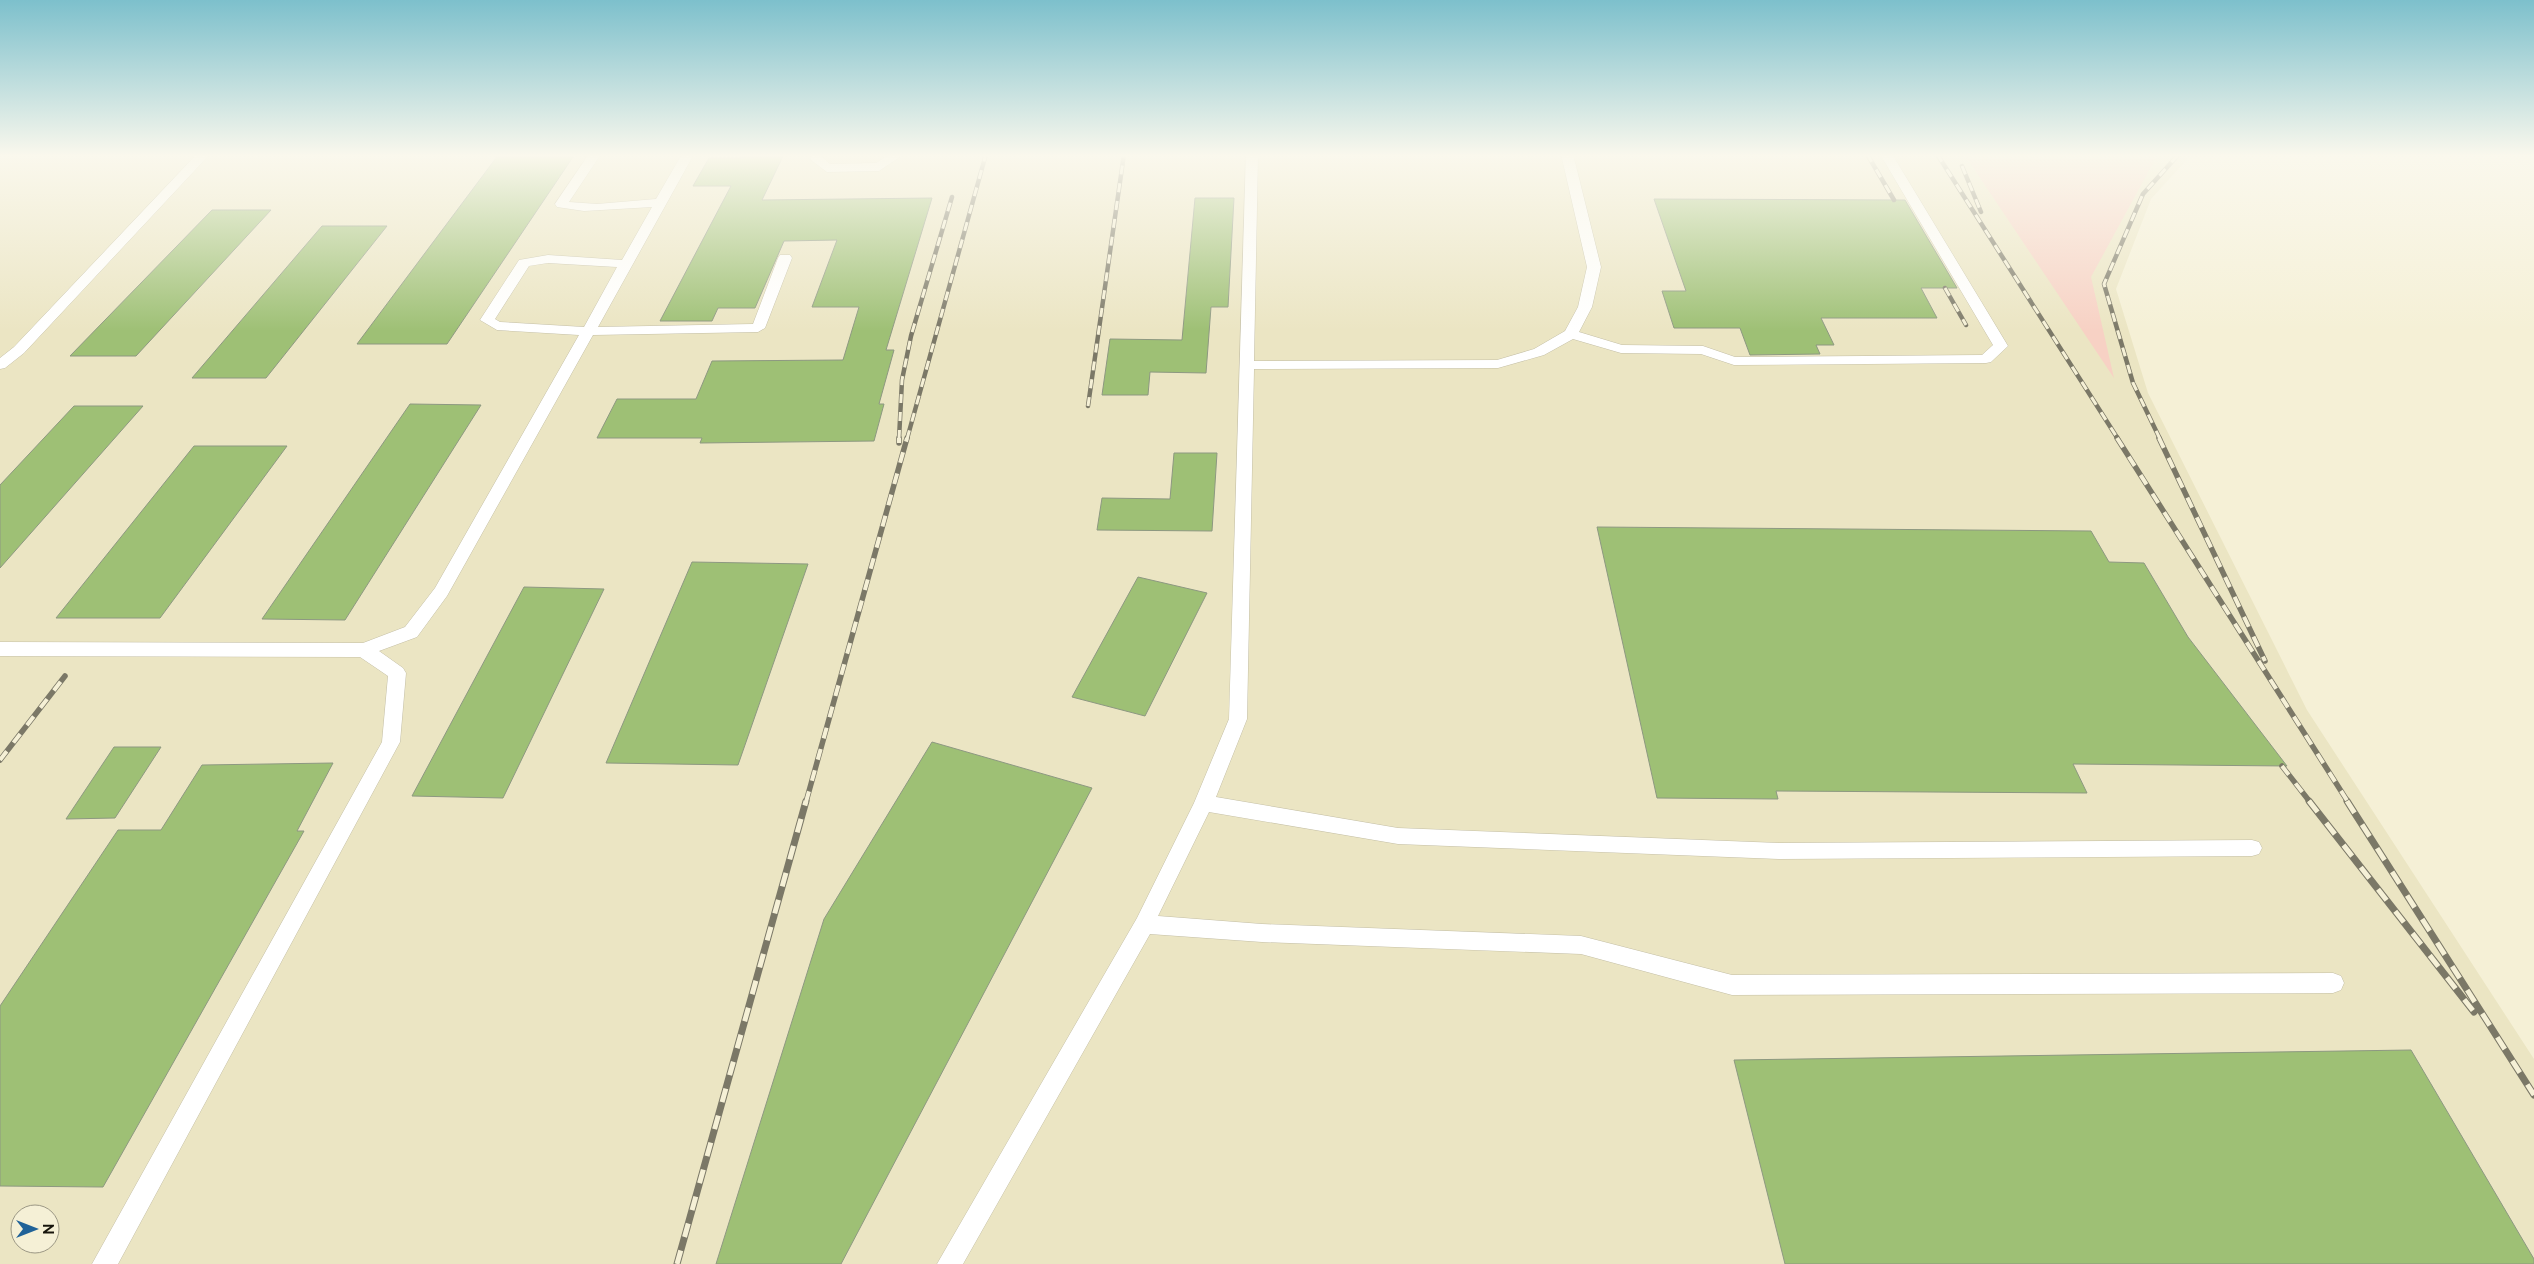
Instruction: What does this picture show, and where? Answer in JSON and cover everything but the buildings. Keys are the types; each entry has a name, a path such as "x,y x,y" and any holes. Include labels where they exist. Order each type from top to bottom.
{"lane":[{"path":"0,365 19,350 148,213"},
{"path":"0,649 364,650 411,632 441,592 655,213"},
{"path":"949,1264 1144,924 1204,803 1238,719 1251,213"},
{"path":"1248,365 1498,364 1539,352 1571,334 1585,307 1594,268 1581,213"},
{"path":"1571,334 1621,349 1703,350 1734,361 1986,359 2001,346 1921,213"},
{"path":"626,264 548,259 524,263 487,320 497,326 589,330 758,328 785,258"},
{"path":"104,1264 391,742 397,673 364,650"},
{"path":"1204,803 1398,836 1779,851 2252,848"},
{"path":"1144,924 1262,933 1581,945 1732,985 2332,983"}],"shaded area":[{"path":"0,213 2146,213 2116,289 2148,393 2307,710 2534,1059 2534,1264 0,1264"},
{"path":"2004,213 2126,213 2091,277 2114,378"}],"railway":[{"path":"899,439 902,380 911,336 947,213"},
{"path":"907,439 970,213"},
{"path":"1088,406 1116,213"},
{"path":"1974,213 2118,439"},
{"path":"2135,213 2104,284 2133,383 2160,439"},
{"path":"1945,288 1966,325"},
{"path":"806,802 907,438"},
{"path":"2117,438 2348,802"},
{"path":"2159,438 2265,661"},
{"path":"0,760 65,676"},
{"path":"2282,766 2310,802"},
{"path":"677,1264 806,801"},
{"path":"2309,801 2474,1012"},
{"path":"2347,801 2534,1095"}]}
